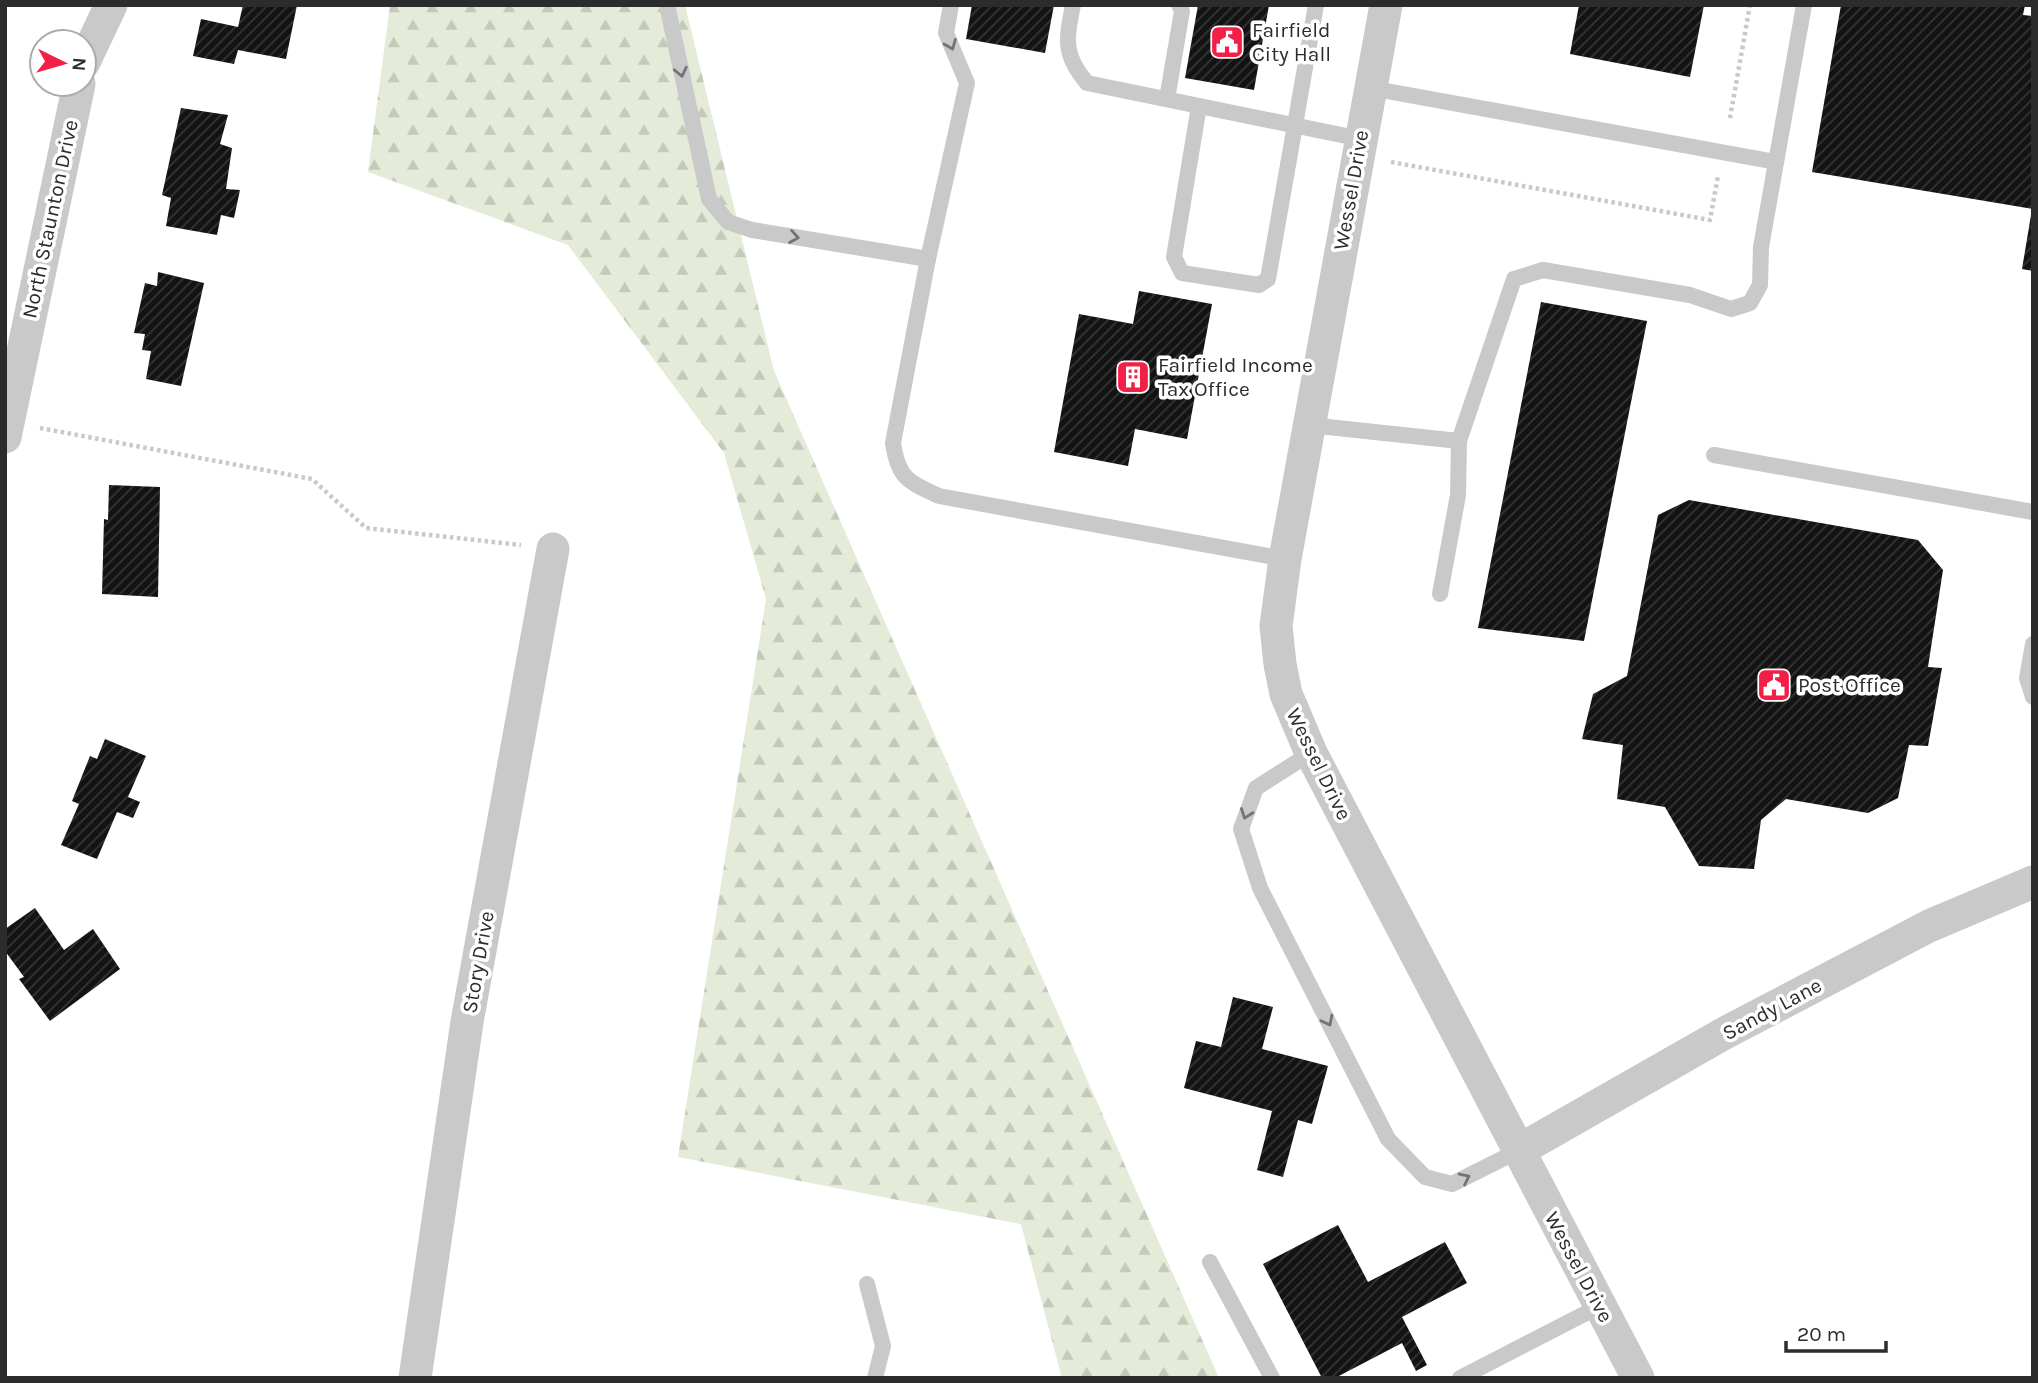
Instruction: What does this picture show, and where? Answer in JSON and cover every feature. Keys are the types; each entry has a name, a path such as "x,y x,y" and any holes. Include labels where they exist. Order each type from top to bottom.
{"street":[{"path":"98,32 111,5"},
{"name":"Wessel Drive","path":"1387,5 1285,559 1276,626 1280,664 1286,694 1311,753 1638,1378"},
{"name":"North Staunton Drive","path":"7,419 76,98"},
{"name":"Story Drive","path":"415,1378 467,1022 553,549"},
{"name":"Sandy Lane","path":"1518,1152 1723,1034 1929,926 2033,881"}],"lane":[{"path":"667,5 709,199 728,222 752,230 928,259"},
{"path":"951,5 946,33 967,83 928,259 893,443 897,466 914,484 939,496 1285,559"},
{"path":"1073,5 1066,37 1071,64 1087,83 1296,125 1359,147"},
{"path":"1167,99 1182,10 1179,5"},
{"path":"1199,106 1174,257 1182,272 1259,285 1268,279 1315,5"},
{"path":"1440,594 1458,495 1458,441 1494,344 1514,279 1544,270 1690,295 1731,309 1750,303 1760,285 1761,247 1804,5"},
{"path":"1370,88 1776,162"},
{"path":"1309,425 1458,441"},
{"path":"1714,455 2033,512"},
{"path":"2033,645 2027,678 2033,697"},
{"path":"1311,753 1256,788 1241,829 1260,888 1388,1139 1426,1177 1452,1184 1518,1152"},
{"path":"1210,1262 1272,1378"},
{"path":"867,1284 883,1346 875,1378"},
{"path":"1460,1378 1600,1306"}],"path":[{"path":"1730,118 1750,5"},
{"path":"1359,147 1710,220 1718,172"},
{"path":"7,419 36,427 312,479 366,528 553,549"}],"green space":[{"path":"390,5 685,5 774,371 1219,1378 1062,1378 1021,1224 678,1157 766,599 724,453 568,245 368,172"}],"building":[{"path":"243,5 297,5 286,59 238,50 234,64 193,56 201,19 238,27"},
{"path":"972,5 1054,5 1045,53 966,39"},
{"name":"Fairfield City Hall","path":"1198,5 1269,5 1254,90 1185,78"},
{"path":"1579,5 1704,5 1690,77 1570,54"},
{"path":"1841,5 2025,5 2023,15 2033,16 2033,209 1812,172"},
{"path":"181,108 228,115 220,144 232,148 226,189 240,190 234,218 221,215 217,235 166,226 171,198 162,195"},
{"path":"2033,215 2033,271 2022,269"},
{"path":"158,272 204,283 181,386 146,379 151,351 142,350 145,334 134,333 145,283 157,286"},
{"name":"Fairfield Income Tax Office","path":"1139,291 1212,304 1187,439 1135,429 1128,466 1054,452 1079,314 1133,324"},
{"path":"1541,302 1647,321 1584,641 1478,628"},
{"path":"109,485 160,487 158,597 102,594 104,519 108,520"},
{"name":"Post Office","path":"1689,500 1918,540 1943,570 1928,667 1942,668 1928,746 1909,745 1898,798 1868,813 1786,799 1761,820 1754,869 1699,866 1665,807 1617,799 1623,745 1582,739 1593,694 1627,676 1658,515"},
{"path":"105,739 146,756 128,797 140,802 133,818 117,812 97,859 61,845 79,804 72,801 90,756 97,759"},
{"path":"35,908 64,950 93,929 120,969 50,1021 19,979 24,977 5,951 5,929"},
{"path":"1233,997 1273,1007 1262,1049 1328,1066 1312,1124 1298,1120 1283,1177 1257,1170 1272,1111 1184,1088 1196,1041 1221,1047"},
{"path":"1338,1225 1368,1282 1445,1242 1467,1283 1402,1317 1427,1365 1416,1371 1402,1343 1335,1378 1322,1378 1263,1264"}],"place":[{"name":"Fairfield City Hall","path":"1227,42"},
{"name":"Fairfield Income Tax Office","path":"1133,377"},
{"name":"Post Office","path":"1774,685"}]}
